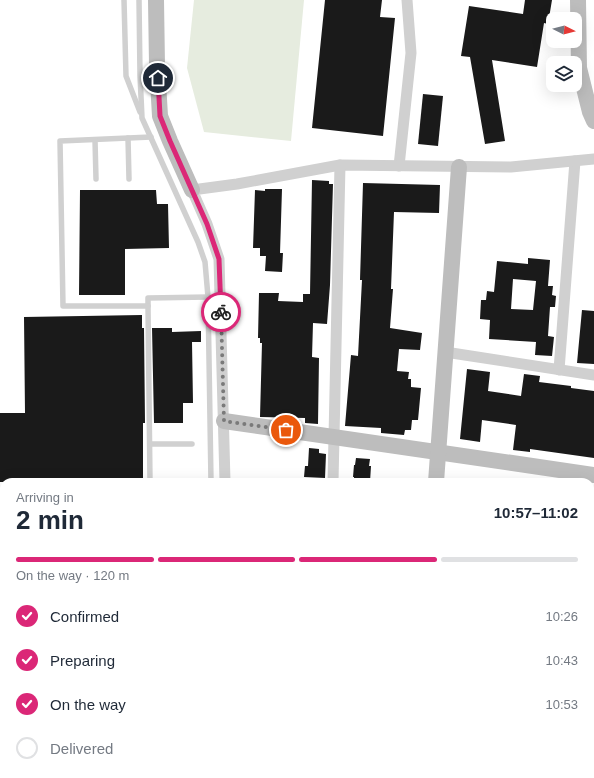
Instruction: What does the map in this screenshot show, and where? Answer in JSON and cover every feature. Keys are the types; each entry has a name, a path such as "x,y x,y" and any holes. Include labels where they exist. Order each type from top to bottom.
{"street":[{"path":"156,0 157,65 160,116 207,224 219,259 225,478"},
{"path":"399,166 411,53 407,0"},
{"path":"578,0 579,68 590,112 594,121"},
{"path":"192,190 237,184 340,166 511,168 594,159"},
{"path":"559,370 575,161"},
{"path":"333,478 340,166"},
{"path":"436,478 459,167"},
{"path":"445,352 594,375"},
{"path":"224,421 594,475"}],"lane":[{"path":"124,0 126,76 142,118 198,242 205,262 208,297 211,478"},
{"path":"139,0 142,118"},
{"path":"128,138 129,179"},
{"path":"148,306 63,306 60,141 151,138"},
{"path":"95,140 96,179"},
{"path":"150,478 148,298 208,297"},
{"path":"150,444 192,444"}],"shaded area":[{"path":"194,0 304,0 291,141 204,132 187,68"}],"building":[{"path":"325,0 382,0 380,17 395,18 383,136 312,128"},
{"path":"525,0 552,0 550,12 546,12 546,24 544,23 537,67 492,60 505,141 485,144 470,57 461,56 469,6 523,14"},
{"path":"423,94 443,96 438,146 418,144"},
{"path":"312,180 329,181 329,184 333,184 330,285 327,324 313,323 312,357 319,358 318,424 305,423 305,418 260,417 262,343 260,343 260,338 258,338 259,293 279,293 278,301 303,302 303,294 310,294"},
{"path":"363,183 440,185 439,213 394,212 391,289 393,289 390,328 422,333 420,350 399,349 397,371 409,372 408,379 411,379 411,387 421,388 418,420 412,420 411,430 405,430 404,435 381,433 381,428 345,426 351,355 358,356 362,280 360,280"},
{"path":"265,189 282,189 280,253 283,253 282,272 265,271 266,256 260,256 260,248 253,248 255,190 265,191"},
{"path":"80,190 156,190 157,204 168,204 169,248 125,249 125,295 79,295"},
{"path":"528,258 550,260 548,286 553,286 552,295 556,296 555,307 550,307 548,336 554,337 552,356 535,355 536,342 489,339 490,320 480,319 481,300 486,300 487,291 494,292 497,261 528,264","holes":["513,279 536,281 533,310 511,309"]},
{"path":"582,310 594,311 594,364 577,363"},
{"path":"142,315 142,328 144,328 145,423 143,423 143,478 0,478 0,413 25,413 24,317"},
{"path":"152,328 172,328 172,332 201,331 201,342 192,342 193,403 183,403 183,423 154,423"},
{"path":"467,369 490,372 488,391 521,396 524,374 540,376 539,382 571,386 571,388 594,391 594,458 530,449 530,452 513,450 516,425 482,420 480,442 460,439"},
{"path":"309,448 319,449 319,453 326,454 325,478 304,477 305,466 308,466"},
{"path":"356,458 370,459 370,478 354,478"}],"way so far":[{"path":"221,312 224,421 286,430"}],"route":[{"path":"158,78 160,116 207,224 219,259 221,312"}]}
